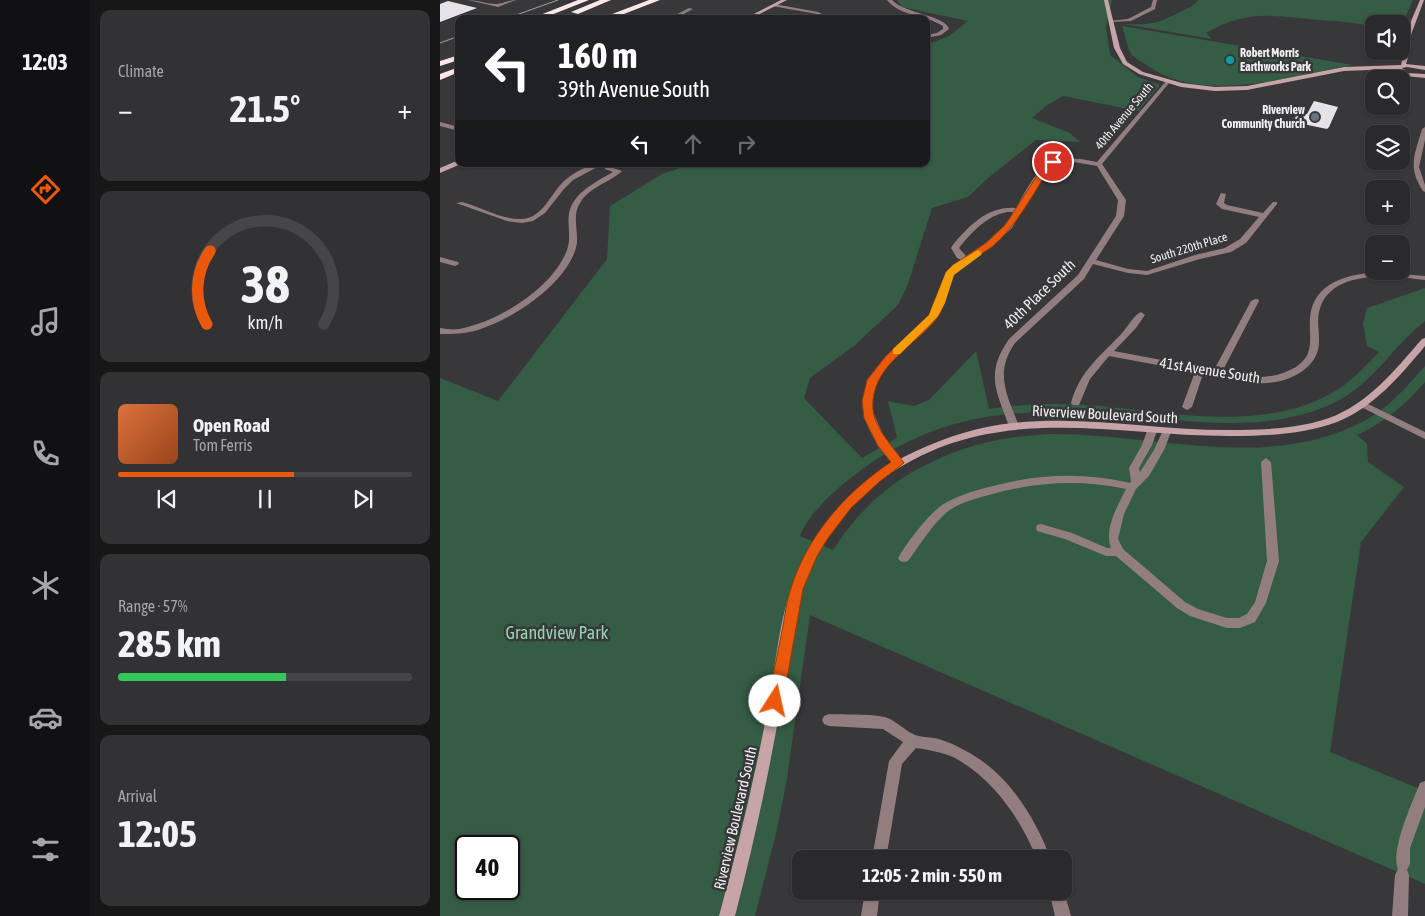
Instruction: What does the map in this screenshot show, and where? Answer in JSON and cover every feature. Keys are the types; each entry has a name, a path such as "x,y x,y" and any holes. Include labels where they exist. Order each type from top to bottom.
{"highway":[{"path":"545,15 585,0"},
{"path":"568,15 607,0"},
{"path":"597,15 635,0"},
{"path":"614,15 656,0"},
{"path":"440,54 455,48"},
{"path":"440,64 455,58"},
{"path":"440,79 455,71"},
{"path":"440,79 455,74"}],"street":[{"path":"470,0 498,6 514,0"},
{"path":"754,15 785,0"},
{"path":"889,0 898,7 921,15"},
{"path":"1106,0 1120,57 1125,63 1141,73 1167,82 1208,89 1239,89 1342,71 1422,67"},
{"path":"1111,21 1129,20 1153,8 1155,0"},
{"path":"1410,30 1422,0"},
{"path":"774,5 815,15"},
{"path":"678,15 691,9"},
{"path":"930,18 945,25 946,29 930,36"},
{"path":"1410,54 1422,67"},
{"path":"1401,68 1404,60"},
{"path":"1401,68 1410,76 1424,77"},
{"name":"40th Avenue South","path":"1099,164 1167,82"},
{"path":"440,124 455,128"},
{"path":"1425,129 1415,167 1417,180 1425,190"},
{"path":"898,463 882,443 870,418 867,401 872,380 881,367 933,316 940,303 950,274 1009,226 1017,210 1046,168 1053,162 1066,160 1080,160 1099,164"},
{"path":"440,171 455,164"},
{"name":"40th Place South","path":"1014,426 998,370 1004,352 1012,341 1070,289 1092,262 1120,216 1122,206 1119,194 1099,164"},
{"path":"460,203 515,220 530,220 546,210 559,190 568,182 598,167"},
{"path":"440,331 454,333 480,327 509,312 537,294 548,284 567,260 572,247 571,218 576,202 588,191 619,171 604,167"},
{"path":"1223,194 1220,204 1224,207 1264,216"},
{"name":"South 220th Place","path":"1092,262 1136,272 1154,272 1232,249 1243,241 1275,203"},
{"path":"967,260 960,256 955,248 973,226 1002,210 1017,210"},
{"path":"440,259 456,264"},
{"name":"41st Avenue South","path":"1109,353 1250,380 1277,378 1291,374 1307,362 1314,352 1315,310 1326,291 1332,286 1365,274"},
{"name":"41st Avenue South","path":"1410,276 1425,278"},
{"path":"1217,373 1255,301"},
{"path":"1076,403 1077,392 1086,376 1129,332 1141,315"},
{"name":"Riverview Boulevard South","path":"727,916 744,855 762,777 791,614 804,569 816,545 840,513 875,479 898,463 948,442 987,431 1014,426 1065,424 1166,432 1264,432 1333,420 1362,404 1390,382 1425,341"},
{"path":"1187,407 1200,370"},
{"path":"1362,404 1425,436"},
{"path":"1134,484 1134,468 1147,446 1152,431"},
{"path":"1166,432 1159,450 1146,473 1134,484 1119,514 1114,539 1118,552 1181,605 1194,613 1226,623 1240,623 1251,618 1260,603 1273,561 1266,462"},
{"path":"904,558 929,524 944,509 968,497 1026,481 1052,478 1134,484"},
{"path":"1041,528 1068,536 1106,552 1118,552"},
{"path":"830,720 885,723 913,741 928,742 967,757 990,776 1026,819 1040,850"},
{"path":"880,850 896,762 913,741"},
{"path":"1400,916 1404,848 1425,788"},
{"path":"868,916 871,900"},
{"path":"1059,900 1063,916"}],"green space":[{"name":"Grandview Park","path":"897,0 1112,0 1106,27 1110,55 1138,77 1160,85 1138,111 1063,96 1046,106 1032,118 1070,133 1080,142 1036,140 988,178 968,197 932,208 908,284 898,305 854,346 810,378 804,398 862,458 897,438 888,401 914,406 929,400 976,351 989,409 1026,405 1075,404 1183,415 1247,416 1279,412 1309,404 1337,390 1354,377 1379,352 1367,346 1363,323 1367,308 1425,288 1425,321 1355,390 1315,411 1283,419 1231,423 1122,415 1044,412 1007,414 971,420 935,430 900,446 856,474 819,507 804,527 800,536 833,550 853,522 877,498 904,477 963,449 1008,438 1055,434 1211,447 1250,448 1289,445 1327,436 1373,416 1397,397 1425,366 1425,382 1410,398 1386,419 1357,435 1367,444 1368,462 1404,487 1361,542 1330,752 1425,791 1425,884 810,615 786,785 776,834 755,916 440,916 440,378 498,401 607,259 610,206 662,174 683,167 930,167 930,43 949,36 968,21 902,7"},
{"path":"1198,0 1413,0 1406,15 1365,15 1365,25 1289,17 1249,17 1221,25 1206,33 1212,39 1124,24 1148,24 1160,21 1195,4"},
{"name":"Robert Morris Earthworks Park","path":"1122,26 1353,65 1248,84 1221,86 1195,84 1170,78 1135,58 1129,49"}],"building":[{"path":"448,1 477,8 440,22 440,4"},
{"name":"Riverview Community Church","path":"1314,101 1338,107 1327,129 1293,122 1298,112 1307,114"}],"tram line":[{"path":"516,15 558,0"},
{"path":"440,43 455,37"}],"slow traffic":[{"path":"897,351 926,325 937,311 950,274 956,267 978,253"}],"place":[{"name":"Robert Morris Earthworks Park","path":"1230,60"},
{"name":"Riverview Community Church","path":"1315,117"}],"route":[{"path":"775,701 797,589 811,554 823,534 847,505 875,479 898,463 882,443 870,418 867,401 872,380 889,358 926,325 937,311 950,274 956,267 989,245 1009,226 1017,210 1046,168 1053,162"}]}
